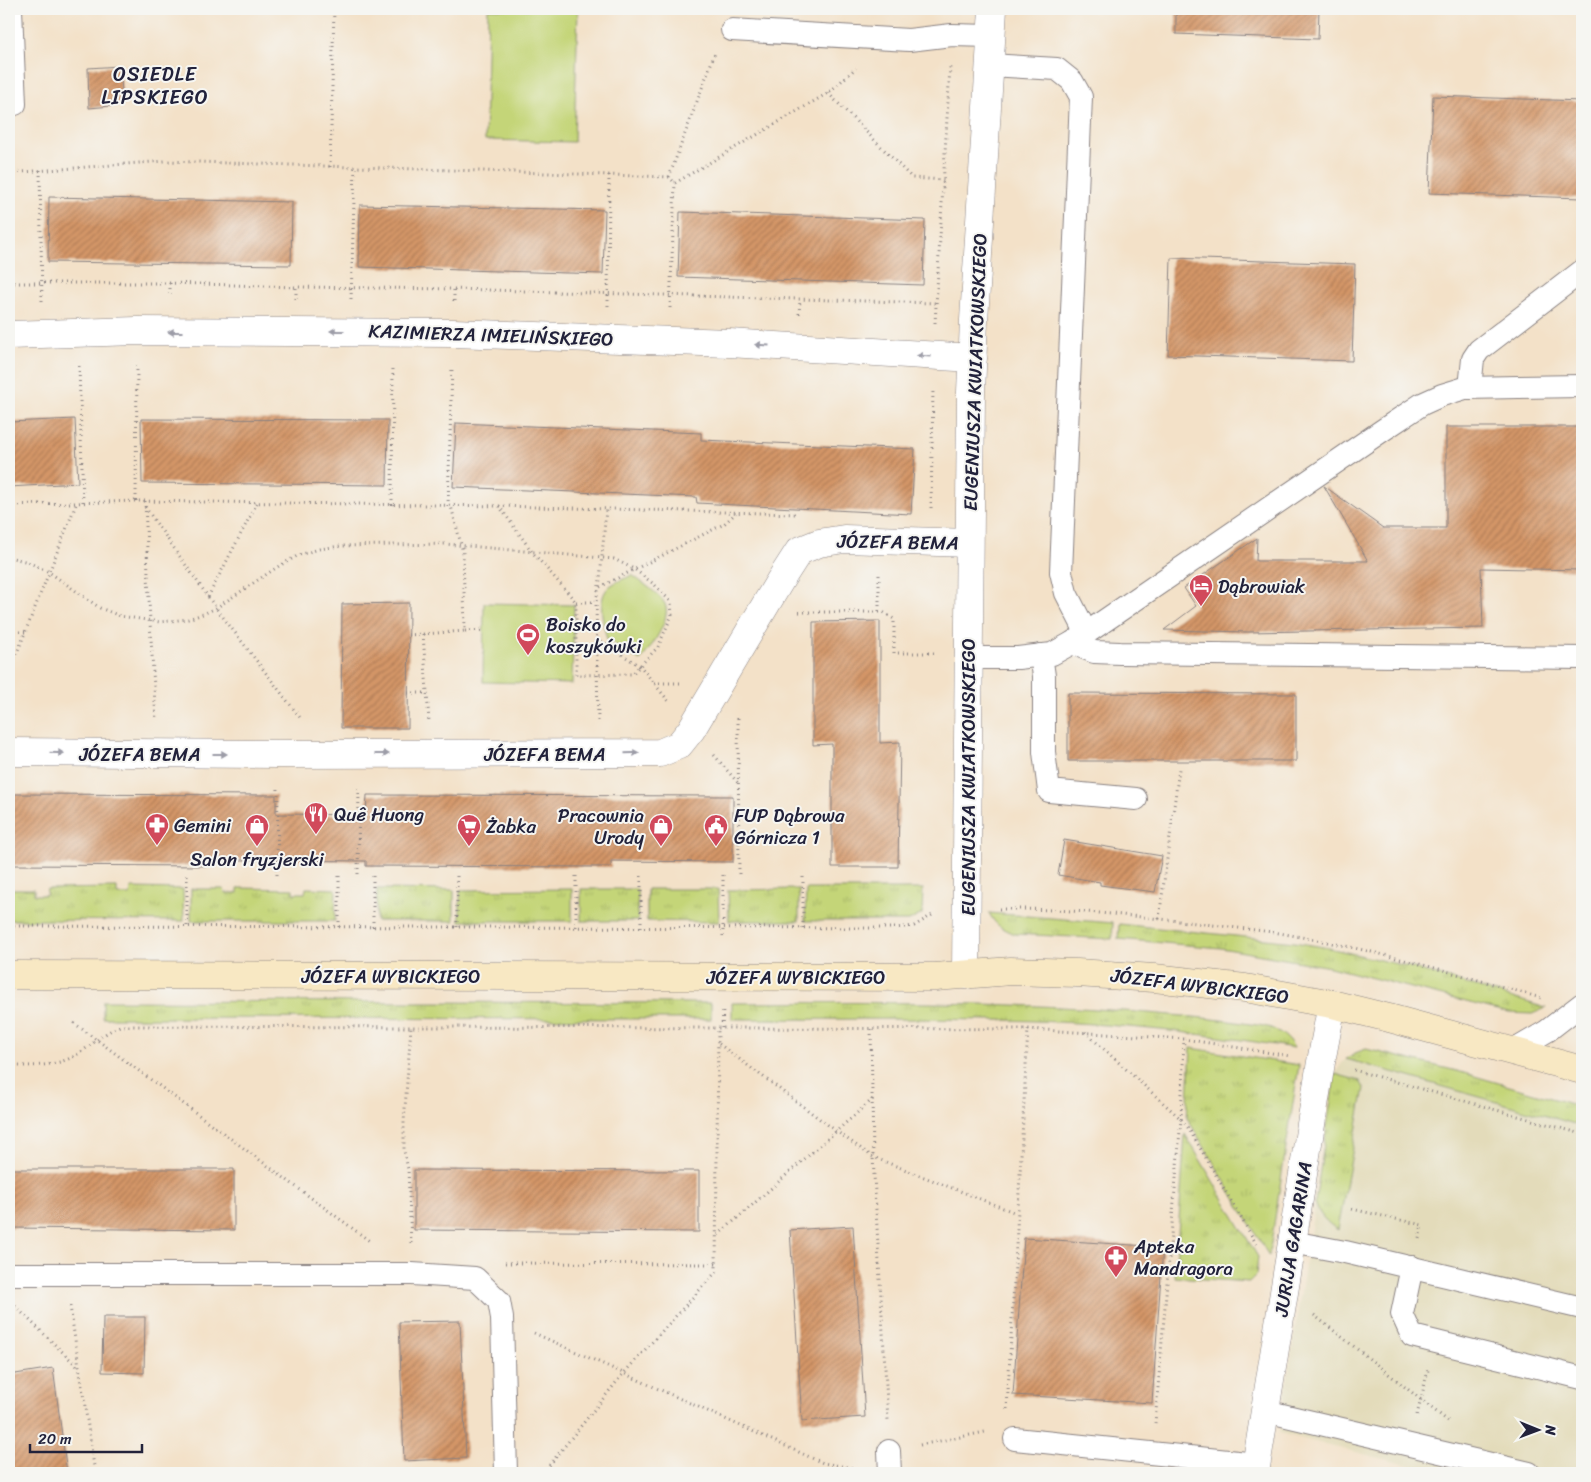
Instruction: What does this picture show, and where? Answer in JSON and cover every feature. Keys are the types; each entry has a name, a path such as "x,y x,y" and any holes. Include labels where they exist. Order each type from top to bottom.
{"street":[{"name":"EUGENIUSZA KWIATKOWSKIEGO","path":"966,975 968,656 973,358 993,9"},
{"name":"KAZIMIERZA IMIELIŃSKIEGO","path":"9,335 78,332 453,333 729,343 973,358"},
{"name":"JÓZEFA BEMA","path":"9,752 278,754 660,753 679,745 691,730 799,551 819,543 844,539 970,543"},
{"name":"JÓZEFA WYBICKIEGO","path":"9,975 935,977 1011,971 1117,975 1245,988 1332,1004 1579,1068"},
{"name":"JURIJA GAGARINA","path":"1256,1469 1321,1062 1332,1004"}],"lane":[{"path":"11,9 15,104"},
{"path":"732,30 909,40 952,35 991,36"},
{"path":"990,65 1057,69 1072,81 1081,97 1061,572 1079,637 1094,652 1111,653 1582,658"},
{"path":"1470,388 1472,359 1479,350 1582,271"},
{"path":"968,656 1018,658 1052,654 1422,404 1442,394 1465,388 1582,386"},
{"path":"1041,655 1044,676 1044,752 1049,790 1136,799"},
{"path":"1513,1051 1547,1031 1580,1006"},
{"path":"1292,1242 1412,1267 1582,1308"},
{"path":"1412,1267 1402,1314 1412,1336 1582,1378"},
{"path":"9,1274 412,1274 475,1278 499,1301 502,1318 506,1473"},
{"path":"1265,1411 1529,1473"},
{"path":"1010,1433 1256,1469"},
{"path":"889,1451 890,1473"}],"path":[{"path":"330,166 334,9"},
{"path":"669,177 718,44 732,30"},
{"path":"931,517 936,303 952,35"},
{"path":"675,183 828,94 888,39"},
{"path":"828,94 912,178 944,180"},
{"path":"9,172 165,161 669,177 675,183 669,341"},
{"path":"351,288 355,167"},
{"path":"40,170 42,283"},
{"path":"607,338 609,175"},
{"path":"9,283 170,283 454,289 936,303"},
{"path":"454,289 450,506 463,552 465,631"},
{"path":"78,332 83,502"},
{"path":"136,501 137,332"},
{"path":"392,505 393,332"},
{"path":"145,501 156,709"},
{"path":"9,505 145,501 499,506 804,514"},
{"path":"9,673 77,502"},
{"path":"208,597 256,503"},
{"path":"9,557 28,562 49,572 100,608 120,616 150,622 171,622 188,619 216,608 279,566 299,555 319,549 445,544 533,553 614,559 634,569 666,595 671,602 672,615 658,646 632,674 576,675 576,602 533,553 499,506"},
{"path":"145,507 216,608 298,715"},
{"path":"598,754 596,602 606,509"},
{"path":"599,587 724,524 736,513"},
{"path":"878,611 879,588"},
{"path":"576,602 596,602"},
{"path":"761,612 884,612 894,619 894,653 968,656"},
{"path":"408,635 484,630"},
{"path":"9,632 25,632"},
{"path":"423,634 429,754"},
{"path":"408,693 427,693"},
{"path":"738,708 739,875"},
{"path":"278,754 278,875"},
{"path":"358,874 359,754"},
{"path":"1159,919 1179,769"},
{"path":"373,927 374,874"},
{"path":"457,874 457,927"},
{"path":"576,874 576,928"},
{"path":"641,927 642,874"},
{"path":"187,875 188,926"},
{"path":"339,875 339,926"},
{"path":"723,875 723,936"},
{"path":"803,876 803,928"},
{"path":"996,909 1046,909 1273,932 1401,959 1580,1006"},
{"path":"9,926 902,928 919,924 938,912"},
{"path":"543,1473 623,1374 716,1272 718,1044 723,1004"},
{"path":"74,1023 412,1274"},
{"path":"9,1066 36,1066 59,1062 80,1053 109,1031 120,1026 1028,1029 1184,1039 1297,1057"},
{"path":"411,1027 404,1122 404,1152 408,1169 412,1274"},
{"path":"871,1029 873,1157 889,1451 1010,1433 1016,1213 1028,1029"},
{"path":"1084,1032 1181,1119 1189,1129 1261,1252 1285,1287 1317,1318 1452,1423"},
{"path":"1152,1453 1181,1119 1184,1039"},
{"path":"718,1044 836,1132 873,1157 1016,1213"},
{"path":"1349,1068 1582,1134"},
{"path":"717,1236 872,1099"},
{"path":"1352,1209 1422,1225 1412,1267"},
{"path":"475,1278 480,1263 717,1264"},
{"path":"66,1274 95,1473"},
{"path":"9,1300 78,1366"},
{"path":"502,1318 822,1463 868,1471"}],"shaded area":[{"path":"1366,1049 1457,1071 1582,1107 1582,1473 1440,1473 1279,1433 1335,1074 1348,1057"}],"green space":[{"path":"488,9 578,9 574,142 485,140"},
{"path":"632,575 663,600 666,610 659,634 640,661 607,639 602,611 603,597 610,586"},
{"name":"Boisko do koszykówki","path":"484,603 574,605 572,684 483,682"},
{"path":"117,888 117,895 130,895 131,888 183,889 184,921 9,920 9,889 34,889 34,895 46,895 47,889"},
{"path":"238,888 293,889 293,893 305,893 306,888 336,889 335,921 191,921 191,889 224,889 225,893 238,893"},
{"path":"377,889 454,890 454,921 376,921"},
{"path":"572,889 572,921 460,921 460,890"},
{"path":"581,889 637,889 638,921 581,921"},
{"path":"647,889 718,889 719,922 647,921"},
{"path":"799,889 799,921 729,921 728,890"},
{"path":"806,889 923,889 922,914 909,921 805,921"},
{"path":"989,913 1113,923 1112,939 1015,934 1000,926"},
{"path":"1119,924 1294,942 1329,948 1410,967 1546,1008 1532,1014 1509,1013 1330,967 1221,948 1118,939"},
{"path":"103,1001 711,1003 711,1019 103,1018"},
{"path":"732,1003 951,1003 1116,1010 1263,1026 1281,1033 1294,1048 1182,1032 1107,1025 1031,1021 960,1019 732,1019"},
{"path":"1191,1048 1299,1065 1269,1256 1187,1118"},
{"path":"1366,1049 1457,1071 1582,1107 1582,1126 1346,1059"},
{"path":"1335,1074 1360,1081 1364,1088 1338,1230 1324,1218 1315,1202"},
{"path":"1185,1134 1258,1257 1256,1275 1249,1282 1175,1277"}],"building":[{"path":"1176,9 1319,9 1318,39 1176,34"},
{"path":"120,66 123,105 89,108 88,68"},
{"path":"1433,96 1582,101 1582,198 1429,193"},
{"path":"49,197 292,202 291,265 48,262"},
{"path":"360,205 605,210 603,274 359,267"},
{"path":"680,212 925,220 923,285 678,277"},
{"path":"1171,258 1355,264 1352,361 1168,355"},
{"path":"75,419 78,483 9,487 9,422"},
{"path":"141,419 388,420 387,485 142,483"},
{"path":"456,423 701,433 701,440 915,449 911,514 697,503 696,497 453,487"},
{"path":"1446,427 1582,427 1582,570 1481,568 1483,628 1248,632 1164,630 1196,606 1184,588 1257,538 1256,561 1368,561 1324,486 1383,528 1446,528"},
{"path":"409,603 408,728 341,728 342,604"},
{"path":"880,621 880,743 900,742 898,867 832,867 832,744 813,745 813,622"},
{"path":"1068,693 1296,694 1296,761 1068,761"},
{"path":"9,794 276,795 276,814 366,815 367,795 733,796 733,862 611,861 611,867 366,866 366,861 257,860 215,860 215,866 9,865"},
{"path":"1064,840 1162,856 1155,892 1100,885 1100,882 1058,875"},
{"path":"9,1169 234,1169 234,1230 9,1228"},
{"path":"414,1170 699,1171 699,1232 414,1230"},
{"path":"853,1226 865,1417 802,1421 790,1230"},
{"path":"1024,1238 1163,1247 1152,1403 1013,1395"},
{"path":"103,1317 145,1317 144,1373 102,1372"},
{"path":"460,1321 466,1458 404,1461 399,1322"},
{"path":"53,1368 67,1473 9,1473 9,1375"}],"place":[{"name":"Dąbrowiak","path":"1201,607"},
{"name":"Boisko do koszykówki","path":"528,656"},
{"name":"Quê Huong","path":"316,835"},
{"name":"Gemini","path":"157,846"},
{"name":"Salon fryzjerski","path":"257,847"},
{"name":"Żabka","path":"469,847"},
{"name":"Pracownia Urody","path":"661,847"},
{"name":"FUP Dąbrowa Górnicza 1","path":"716,847"},
{"name":"Apteka Mandragora","path":"1116,1278"}],"district":[{"name":"OSIEDLE LIPSKIEGO","path":"155,86"}]}
